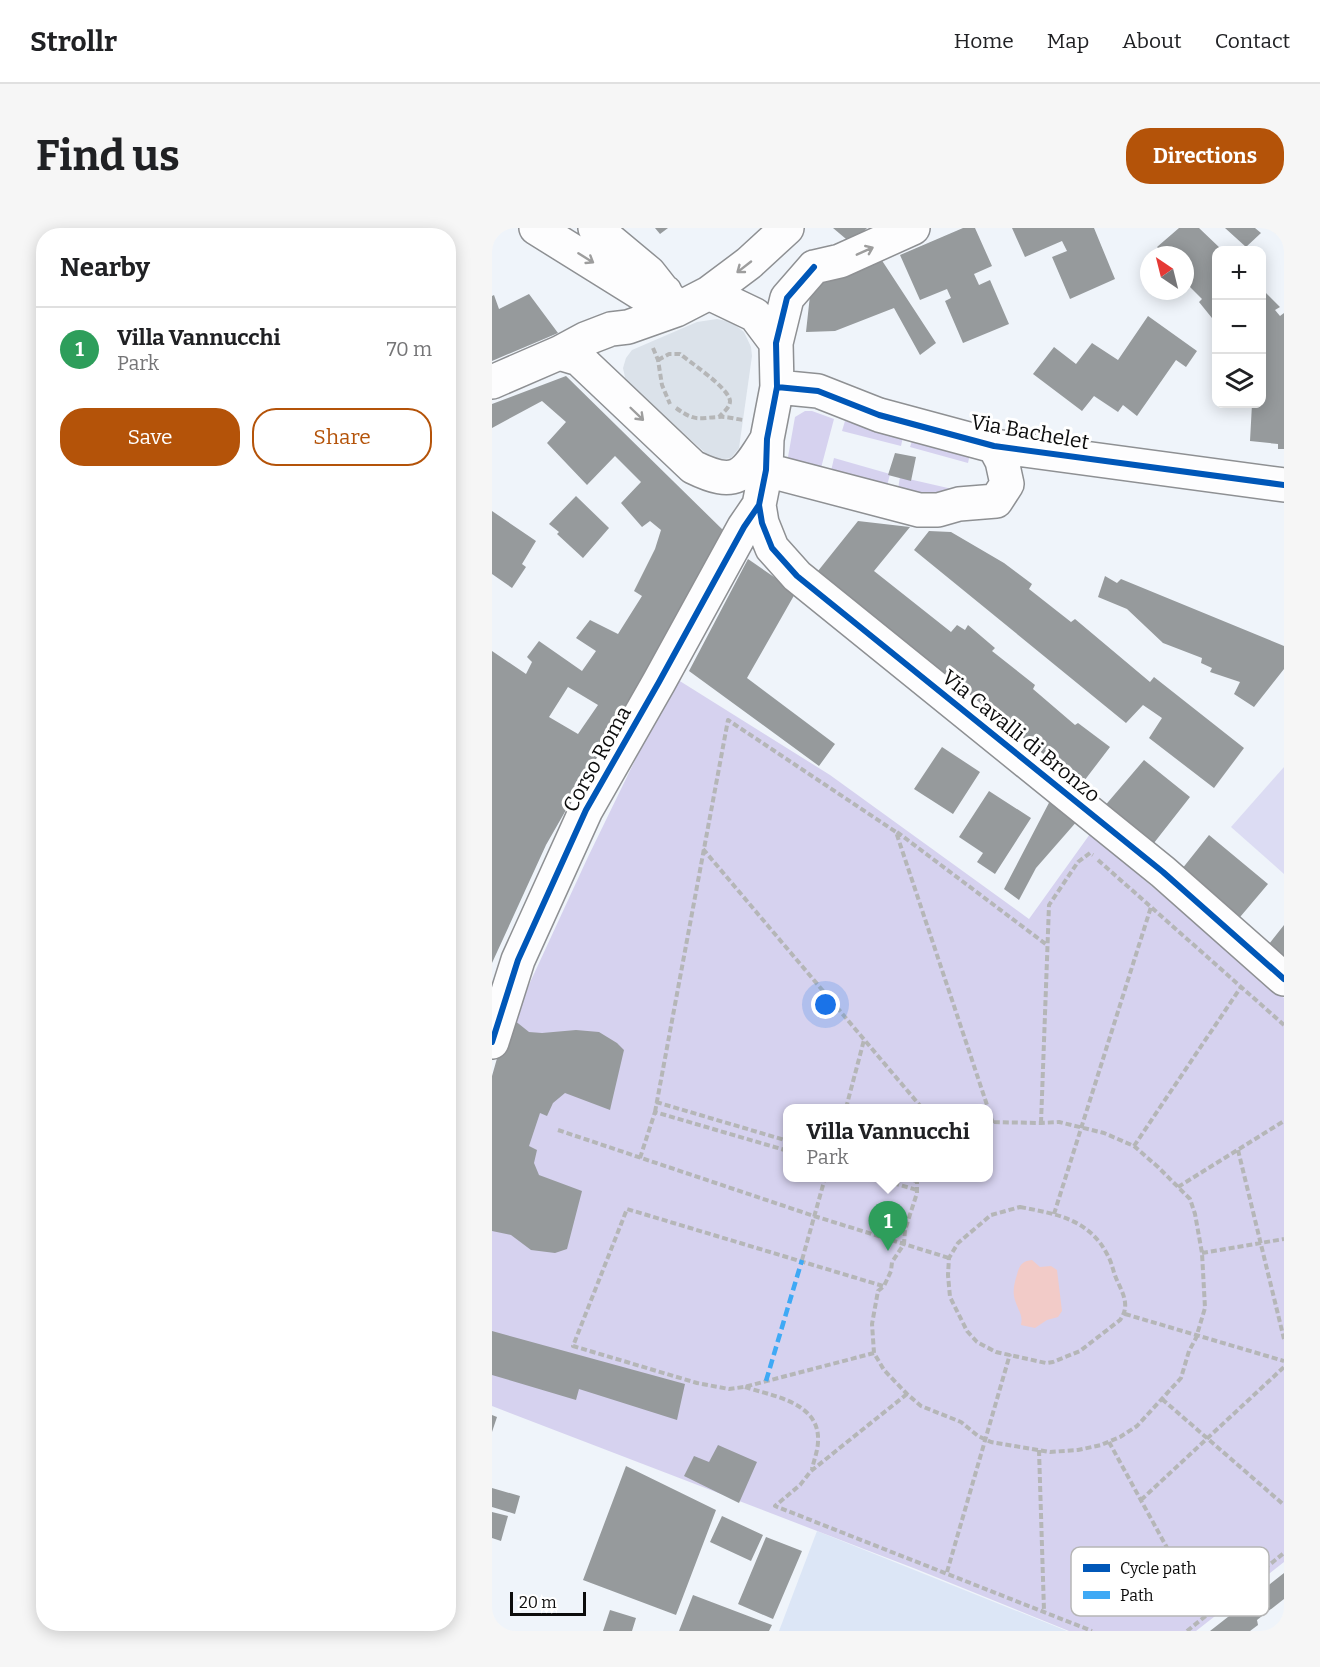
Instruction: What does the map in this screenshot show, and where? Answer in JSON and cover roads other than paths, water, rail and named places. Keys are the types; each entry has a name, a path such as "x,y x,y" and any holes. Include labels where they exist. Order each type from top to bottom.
{"street":[{"path":"536,228 642,294 670,301"},
{"path":"595,228 649,273 670,301"},
{"path":"608,385 606,371 618,338 670,301 709,293 748,263 787,228"},
{"path":"796,228 814,267"},
{"path":"759,505 777,387 776,344 787,298 814,267 840,261 913,228"},
{"path":"709,293 755,315 776,344"},
{"path":"492,382 602,332 635,324"},
{"path":"560,353 579,359 693,467 712,476 731,478 743,473 768,444"},
{"name":"Via Bachelet","path":"777,387 818,391 879,415 994,446 1284,485"},
{"path":"768,444 919,510 938,510 959,504 996,501 1006,484 1002,461 994,446"},
{"name":"Via Cavalli di Bronzo","path":"759,505 762,523 772,548 797,576 1163,872 1284,979"},
{"name":"Corso Roma","path":"492,1042 518,960 586,810 744,527 759,505"}],"place":[{"name":"Villa Vannucchi","path":"888,1251"}]}
